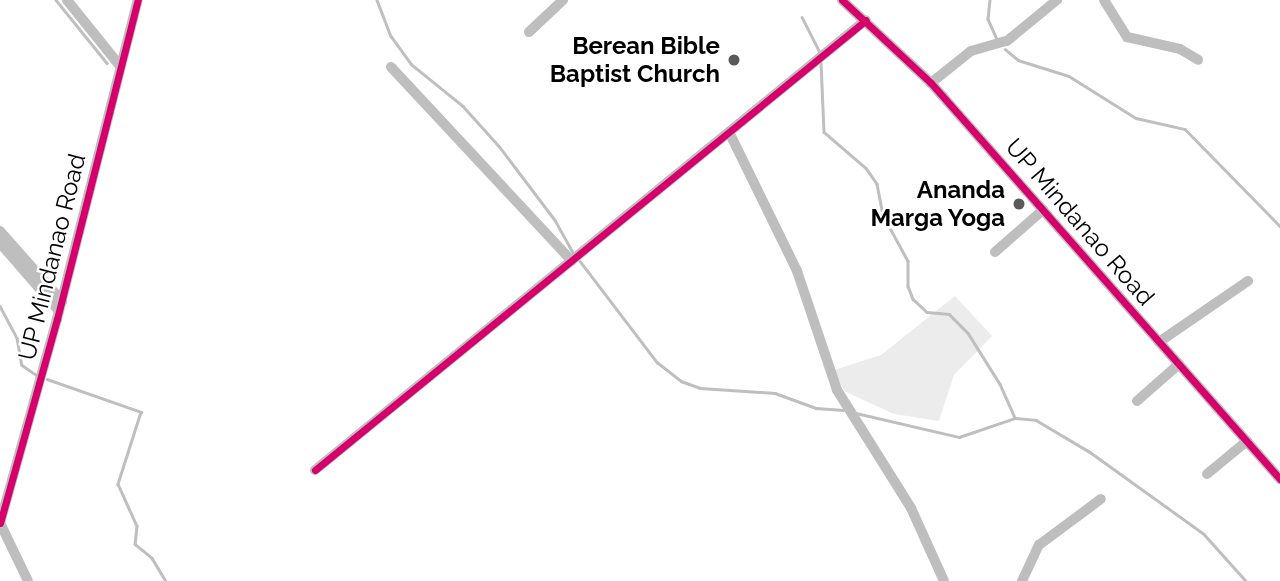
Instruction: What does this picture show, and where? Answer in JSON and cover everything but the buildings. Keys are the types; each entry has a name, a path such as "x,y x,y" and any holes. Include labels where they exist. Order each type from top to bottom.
{"street":[{"path":"67,0 120,66"},
{"name":"UP Mindanao Road","path":"0,523 61,306 138,0"},
{"path":"529,32 563,0"},
{"name":"UP Mindanao Road","path":"842,0 931,83 1280,479"},
{"path":"931,83 971,51 1007,41 1058,0"},
{"path":"1104,0 1127,37 1180,49 1198,60"},
{"path":"314,470 866,20"},
{"path":"391,67 572,261"},
{"path":"729,132 797,271 837,390 911,508 944,581"},
{"path":"995,252 1044,210"},
{"path":"0,231 38,281"},
{"path":"0,243 61,306"},
{"path":"1159,342 1248,281"},
{"path":"1137,401 1179,364"},
{"path":"1207,474 1247,442"},
{"path":"1021,581 1039,544 1101,499"},
{"path":"0,523 28,581"}],"shaded area":[{"path":"955,296 992,336 954,375 939,421 894,414 844,391 834,370 881,355"}],"waterway":[{"path":"56,0 107,63"},
{"path":"377,0 391,36 411,64 463,106 499,146 555,220 573,253"},
{"path":"990,0 988,19 997,39"},
{"path":"802,17 820,52"},
{"path":"1005,49 1018,60 1069,76 1136,118 1185,129 1280,226"},
{"path":"821,63 824,132 866,168 877,184 883,215 908,261 908,286 913,299 927,312 949,314 968,333 1000,384 1015,418"},
{"path":"580,261 657,362 681,381 700,388 775,393 816,408 843,410"},
{"path":"0,306 17,338 22,365 38,376"},
{"path":"47,379 141,412 118,484 137,526 135,544 152,558 166,581"},
{"path":"856,413 959,437 1015,418 1036,420 1090,452 1204,534 1246,581"}],"cycle path":[{"path":"0,523 57,319 138,0"},
{"path":"842,0 931,83 1280,479"},
{"path":"315,470 866,20"}],"place":[{"name":"Berean Bible Baptist Church","path":"734,60"},
{"name":"Ananda Marga Yoga","path":"1019,204"}]}
